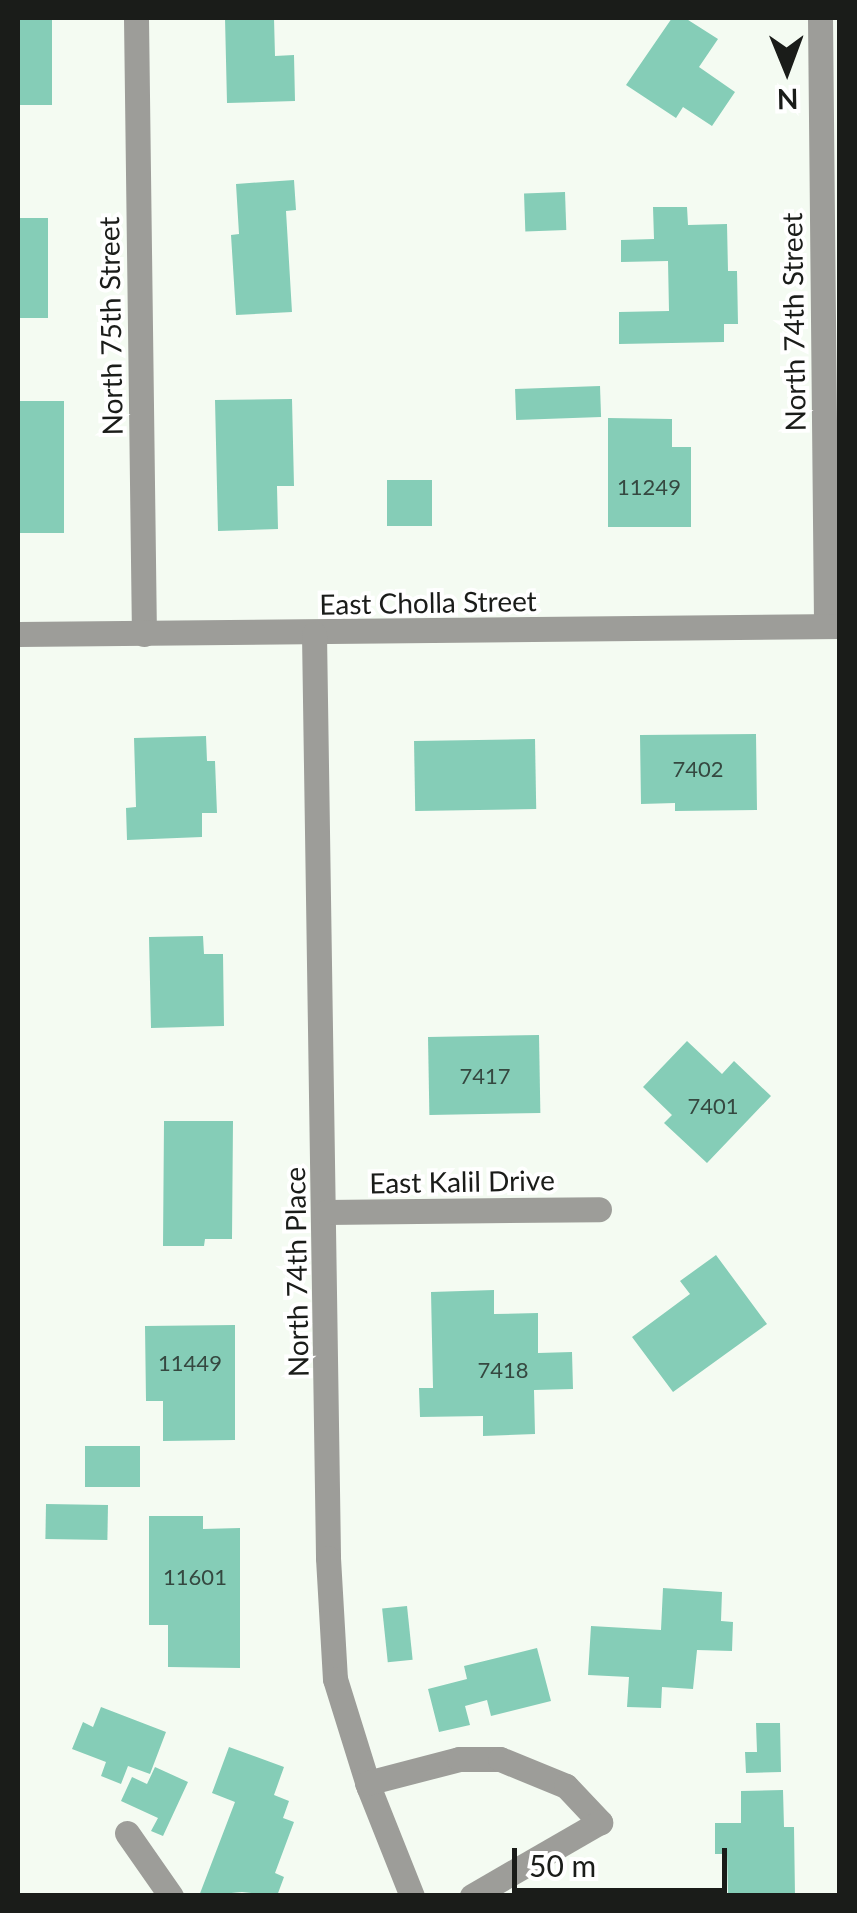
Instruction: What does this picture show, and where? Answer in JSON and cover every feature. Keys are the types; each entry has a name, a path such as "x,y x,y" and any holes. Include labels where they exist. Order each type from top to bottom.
{"street":[{"name":"North 75th Street","path":"136,18 144,634"},
{"name":"North 74th Street","path":"820,18 833,626"},
{"name":"East Cholla Street","path":"18,634 833,626"},
{"name":"North 74th Place","path":"314,634 326,1212 328,1558 335,1679 368,1782 412,1896"},
{"name":"East Kalil Drive","path":"326,1212 599,1210"},
{"path":"368,1782 459,1759 500,1759 566,1786 600,1822 472,1896"},
{"path":"127,1833 171,1896"}],"building":[{"path":"18,18 52,18 52,105 18,105"},
{"path":"225,18 274,18 275,56 294,55 295,101 227,103"},
{"path":"672,18 685,18 718,39 699,67 735,92 712,126 683,107 676,118 626,85"},
{"path":"294,180 296,210 286,211 292,312 236,315 231,235 239,234 236,184"},
{"path":"565,192 566,230 525,231 524,193"},
{"path":"653,207 687,207 688,225 727,224 728,271 737,271 738,324 724,324 724,342 619,344 619,312 669,311 668,261 621,262 621,240 654,239"},
{"path":"18,218 48,218 48,318 18,318"},
{"path":"600,386 601,417 516,420 515,389"},
{"path":"292,399 294,486 277,486 278,529 218,531 215,400"},
{"path":"18,401 64,401 64,533 18,533"},
{"path":"608,418 672,419 672,447 691,447 691,527 608,527"},
{"path":"387,480 432,480 432,526 387,526"},
{"path":"756,734 757,810 675,811 675,803 641,804 640,735"},
{"path":"206,736 207,761 215,761 217,813 202,813 202,837 127,840 126,808 136,807 134,738"},
{"path":"535,739 536,809 415,811 414,741"},
{"path":"203,936 204,954 223,954 224,1026 151,1028 149,937"},
{"path":"539,1035 540,1113 429,1115 428,1037"},
{"path":"687,1041 722,1074 734,1061 771,1096 707,1163 664,1123 672,1115 643,1087"},
{"path":"164,1121 233,1121 232,1239 205,1239 204,1246 163,1246"},
{"path":"716,1255 767,1324 673,1392 632,1337 690,1294 680,1281"},
{"path":"494,1290 494,1314 538,1313 538,1353 572,1352 573,1389 534,1390 535,1434 483,1436 483,1416 420,1417 419,1388 433,1388 431,1292"},
{"path":"235,1325 235,1440 163,1441 163,1401 146,1401 145,1326"},
{"path":"85,1446 140,1446 140,1487 85,1487"},
{"path":"46,1504 108,1505 107,1540 45,1539"},
{"path":"149,1516 203,1516 203,1529 240,1528 240,1668 168,1667 168,1625 149,1625"},
{"path":"663,1588 722,1592 721,1621 733,1622 732,1651 697,1650 693,1689 662,1687 661,1708 627,1707 629,1677 588,1675 591,1626 661,1630"},
{"path":"407,1606 413,1660 388,1662 382,1609"},
{"path":"537,1648 551,1701 491,1716 487,1700 465,1706 470,1725 439,1732 428,1689 467,1679 464,1666"},
{"path":"101,1707 166,1732 150,1774 128,1766 121,1784 101,1776 106,1762 72,1749 83,1722 93,1727"},
{"path":"756,1723 780,1723 781,1772 746,1773 745,1752 757,1752"},
{"path":"229,1747 284,1767 274,1795 289,1801 283,1818 294,1822 275,1873 284,1877 277,1896 242,1892 199,1896 235,1802 212,1793"},
{"path":"155,1767 188,1782 163,1836 151,1831 158,1818 121,1801 132,1777 147,1784"},
{"path":"783,1790 784,1827 794,1827 795,1896 728,1896 727,1854 715,1854 715,1823 741,1823 741,1791"}]}
